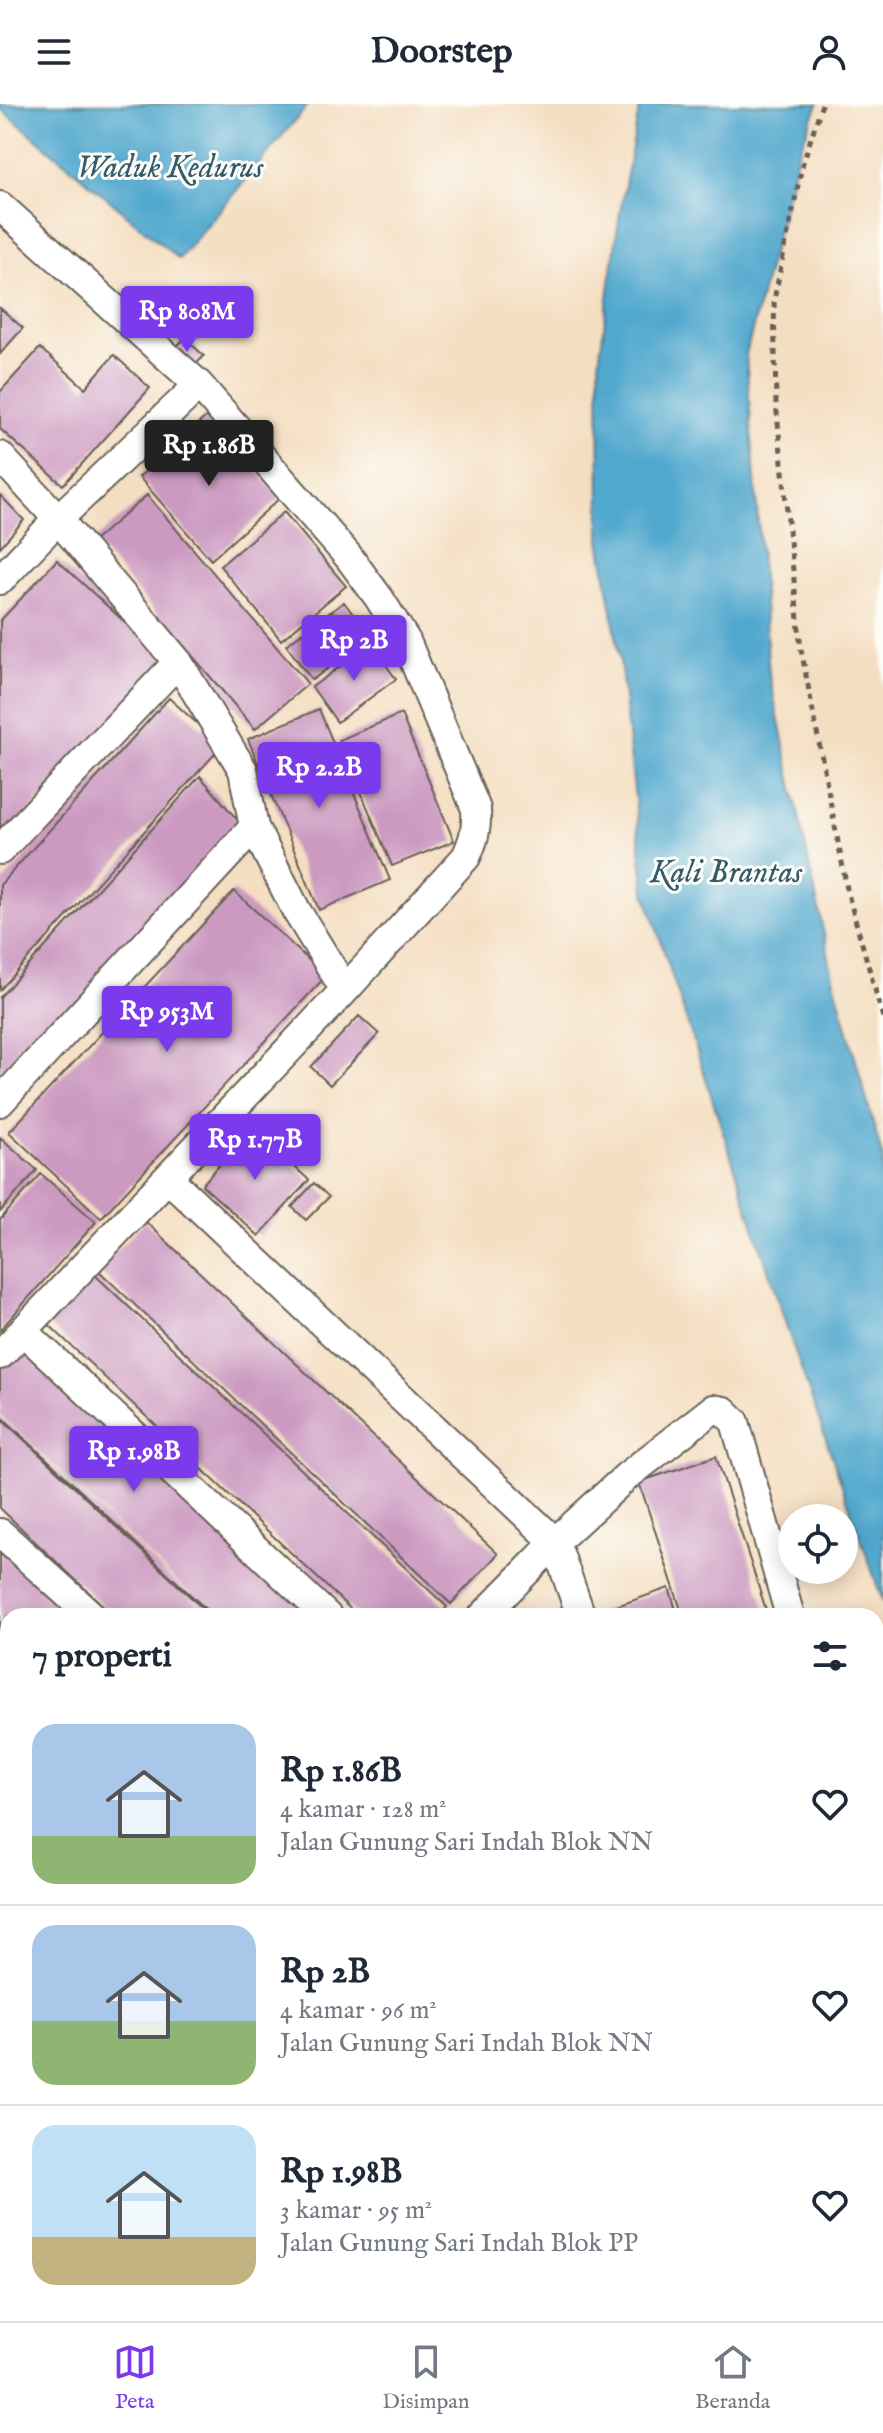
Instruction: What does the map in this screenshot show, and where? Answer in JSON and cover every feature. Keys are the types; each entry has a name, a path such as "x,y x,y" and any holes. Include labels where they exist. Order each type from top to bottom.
{"street":[{"path":"0,206 199,385 338,544 379,598 406,641 476,809 475,838 466,857 345,990 0,1355"},
{"path":"0,580 58,519 199,385"},
{"path":"0,456 58,519 178,662 243,770 254,827 296,910 345,990"},
{"path":"0,850 178,662"},
{"path":"0,1102 254,827"},
{"path":"168,1178 555,1542 578,1608"},
{"path":"23,1331 318,1608"},
{"path":"491,1608 555,1542 627,1476 713,1409 727,1416 787,1608"},
{"path":"0,1533 83,1608"}],"path":[{"path":"822,104 802,166 774,300 777,416 801,649 848,894 883,1018"}],"water":[{"name":"Waduk Kedurus","path":"0,104 309,104 179,259 0,108"},
{"name":"Kali Brantas","path":"640,104 818,104 798,153 746,354 769,674 833,977 883,1159 883,1602 858,1531 858,1504 849,1504 792,1343 645,893 620,660 600,540 599,361 620,212"}],"building":[{"path":"0,308 23,328 0,354"},
{"path":"185,338 204,356 189,371 171,352"},
{"path":"40,348 85,388 114,355 150,388 63,485 0,429 0,392"},
{"path":"207,416 280,498 211,560 139,477"},
{"path":"0,495 24,520 0,547"},
{"path":"147,495 308,684 255,729 94,541"},
{"path":"284,512 346,586 281,640 220,566"},
{"path":"57,560 167,661 0,844 0,621"},
{"path":"344,602 370,637 312,680 286,645"},
{"path":"371,644 396,679 337,722 312,687"},
{"path":"169,698 222,746 0,990 0,885"},
{"path":"319,709 390,880 319,910 248,739"},
{"path":"401,714 454,841 392,866 339,740"},
{"path":"200,776 241,824 0,1089 0,997"},
{"path":"234,891 326,976 101,1218 9,1132"},
{"path":"359,1016 379,1034 330,1085 311,1067"},
{"path":"252,1128 309,1180 259,1236 202,1185"},
{"path":"0,1137 37,1170 0,1212"},
{"path":"41,1174 96,1222 0,1330 0,1220"},
{"path":"314,1183 329,1197 306,1220 292,1207"},
{"path":"145,1221 498,1554 451,1604 98,1270"},
{"path":"94,1274 447,1607 350,1608 47,1323"},
{"path":"20,1344 300,1608 205,1608 0,1415 0,1365"},
{"path":"0,1417 203,1608 106,1608 0,1508"},
{"path":"716,1456 765,1608 680,1608 639,1482"},
{"path":"0,1544 71,1608 0,1608"},
{"path":"669,1588 675,1608 611,1608"}]}
